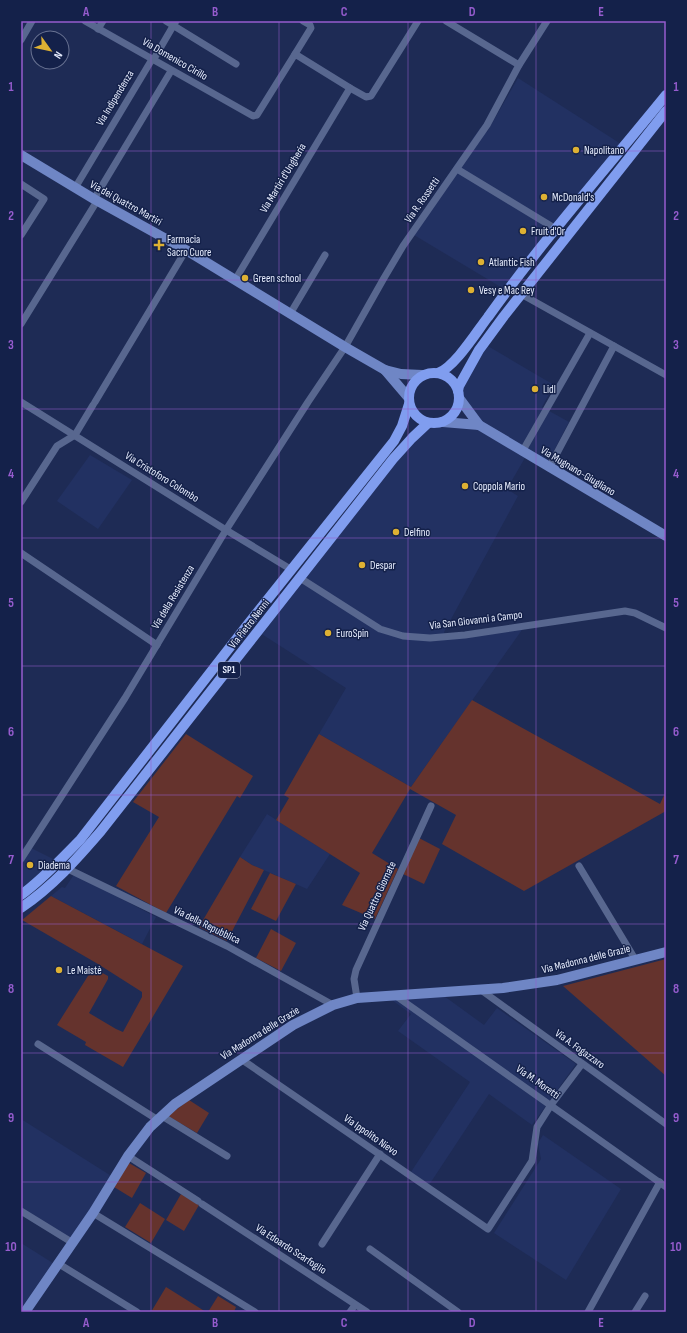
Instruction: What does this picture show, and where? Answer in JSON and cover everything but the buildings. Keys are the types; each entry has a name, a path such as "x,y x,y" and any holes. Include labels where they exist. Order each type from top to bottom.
{"main road":[{"path":"438,373 454,360 467,345 514,280 666,95"},
{"path":"459,394 456,384 451,379 438,373 430,373 422,375 412,384 409,400 416,416 428,423 443,422 450,418 458,406 459,394 459,386 479,350 521,294 666,111"},
{"name":"Via Pietro Nenni","path":"21,894 29,889 80,840 238,637 394,441 402,426 409,400"},
{"name":"Via Pietro Nenni","path":"21,908 34,899 68,869 124,804 393,460 412,438 428,423"}],"street":[{"path":"21,40 32,21"},
{"name":"Via Domenico Cirillo","path":"85,21 254,116 257,115 295,54"},
{"path":"98,29 103,21"},
{"path":"166,21 175,23 236,64"},
{"path":"303,21 310,25 311,28 295,54 365,97 371,96 418,21"},
{"path":"446,21 519,66"},
{"name":"Via R. Rossetti","path":"345,347 403,246 487,125 519,66 547,21"},
{"name":"Via Indipendenza","path":"75,188 175,23"},
{"path":"21,324 96,200 171,70"},
{"name":"Via Martiri d'Ungheria","path":"235,280 350,88"},
{"name":"Via dei Quattro Martiri","path":"21,155 75,188 186,250 385,370 401,374 422,375"},
{"path":"457,169 556,229"},
{"path":"21,184 44,199 21,235"},
{"path":"21,502 57,446 75,435 186,250"},
{"path":"290,314 325,256"},
{"path":"521,294 666,374"},
{"path":"522,452 590,332"},
{"path":"549,468 614,346"},
{"name":"Via della Resistenza","path":"21,858 125,698 226,530 345,347"},
{"name":"Via dei Quattro Martiri","path":"385,370 409,400"},
{"name":"Via Mugnano-Giugliano","path":"459,394 479,425 522,452 666,536"},
{"name":"Via Cristoforo Colombo","path":"21,402 292,570"},
{"name":"Via Mugnano-Giugliano","path":"443,422 479,425"},
{"path":"21,553 157,645"},
{"name":"Via San Giovanni a Campo","path":"300,578 380,629 403,636 430,638 465,635 625,611 636,613 666,628"},
{"name":"Via Quattro Giornate","path":"357,998 354,979 356,970 431,806"},
{"path":"579,866 635,959"},
{"name":"Via della Repubblica","path":"68,869 227,946 333,1005"},
{"name":"Via Madonna delle Grazie","path":"25,1312 93,1213 128,1156 150,1127 175,1104 293,1025 333,1005 357,998 481,990 557,980 666,952"},
{"name":"Via A. Fogazzaro","path":"481,990 666,1124"},
{"name":"Via M. Moretti","path":"396,996 663,1184"},
{"path":"38,1044 160,1118 227,1156"},
{"name":"Via Ippolito Nievo","path":"241,1059 488,1229 532,1161 537,1127 551,1105"},
{"path":"551,1105 582,1064"},
{"path":"322,1244 380,1154"},
{"name":"Via Edoardo Scarfoglio","path":"128,1156 367,1312"},
{"path":"588,1312 663,1184"},
{"path":"21,1211 73,1243"},
{"path":"93,1213 255,1312"},
{"path":"370,1249 458,1312"},
{"path":"59,1264 137,1312"},
{"path":"635,1312 645,1296"},
{"path":"350,1312 355,1304"}],"shaded area":[{"path":"518,78 621,144 504,289 409,232 480,128 487,132"},
{"path":"486,345 554,385 542,407 569,422 547,464 481,424 462,398 461,390"},
{"path":"443,424 478,428 526,456 507,489 518,496 444,632 446,639 524,627 411,787 319,734 346,688 260,633 388,470 430,425 436,426"},
{"path":"90,455 132,480 98,529 57,501"},
{"path":"472,700 660,804 666,791 666,811 524,891 442,844 456,815 410,789 372,853 398,869 375,919 342,905 360,873 276,820 289,798 284,795 319,734 411,787"},
{"path":"186,734 253,776 240,798 237,796 166,913 116,886 159,817 133,802"},
{"path":"267,814 330,854 307,889 252,865 240,857"},
{"path":"419,838 440,849 424,884 403,874"},
{"path":"25,845 57,861 21,891 21,851"},
{"path":"240,857 252,865 264,870 227,941 199,927"},
{"path":"270,873 296,884 276,921 251,909"},
{"path":"73,876 78,876 156,917 142,944 51,896 62,887 65,888"},
{"path":"51,896 183,966 123,1067 85,1045 86,1042 57,1025 93,968 108,976 108,979 89,1013 116,1029 123,1032 142,997 142,992 98,964 22,920"},
{"path":"271,929 296,943 281,971 256,958"},
{"path":"666,959 666,1076 563,986"},
{"path":"444,996 484,1025 497,1008 576,1064 532,1125 489,1094 429,1185 411,1172 470,1082 398,1031 411,1014 392,1000"},
{"path":"189,1100 209,1113 197,1133 168,1116"},
{"path":"21,1119 113,1177 73,1240 21,1207"},
{"path":"543,1135 621,1189 566,1280 494,1233 541,1159 538,1143"},
{"path":"129,1163 146,1173 132,1198 114,1187"},
{"path":"181,1194 199,1205 184,1231 166,1220"},
{"path":"140,1203 165,1219 151,1243 125,1227"},
{"path":"21,1243 56,1265 21,1312"},
{"path":"166,1287 206,1312 151,1312"},
{"path":"218,1296 236,1307 234,1312 208,1312"}],"place":[{"name":"Napolitano","path":"576,150"},
{"name":"McDonald's","path":"544,197"},
{"name":"Fruit d'Or","path":"523,231"},
{"name":"Farmacia Sacro Cuore","path":"159,245"},
{"name":"Atlantic Fish","path":"481,262"},
{"name":"Green school","path":"245,278"},
{"name":"Vesy e Mac Rey","path":"471,290"},
{"name":"Lidl","path":"535,389"},
{"name":"Coppola Mario","path":"465,486"},
{"name":"Delfino","path":"396,532"},
{"name":"Despar","path":"362,565"},
{"name":"EuroSpin","path":"328,633"},
{"name":"Diadema","path":"30,865"},
{"name":"Le Maistè","path":"59,970"}]}
